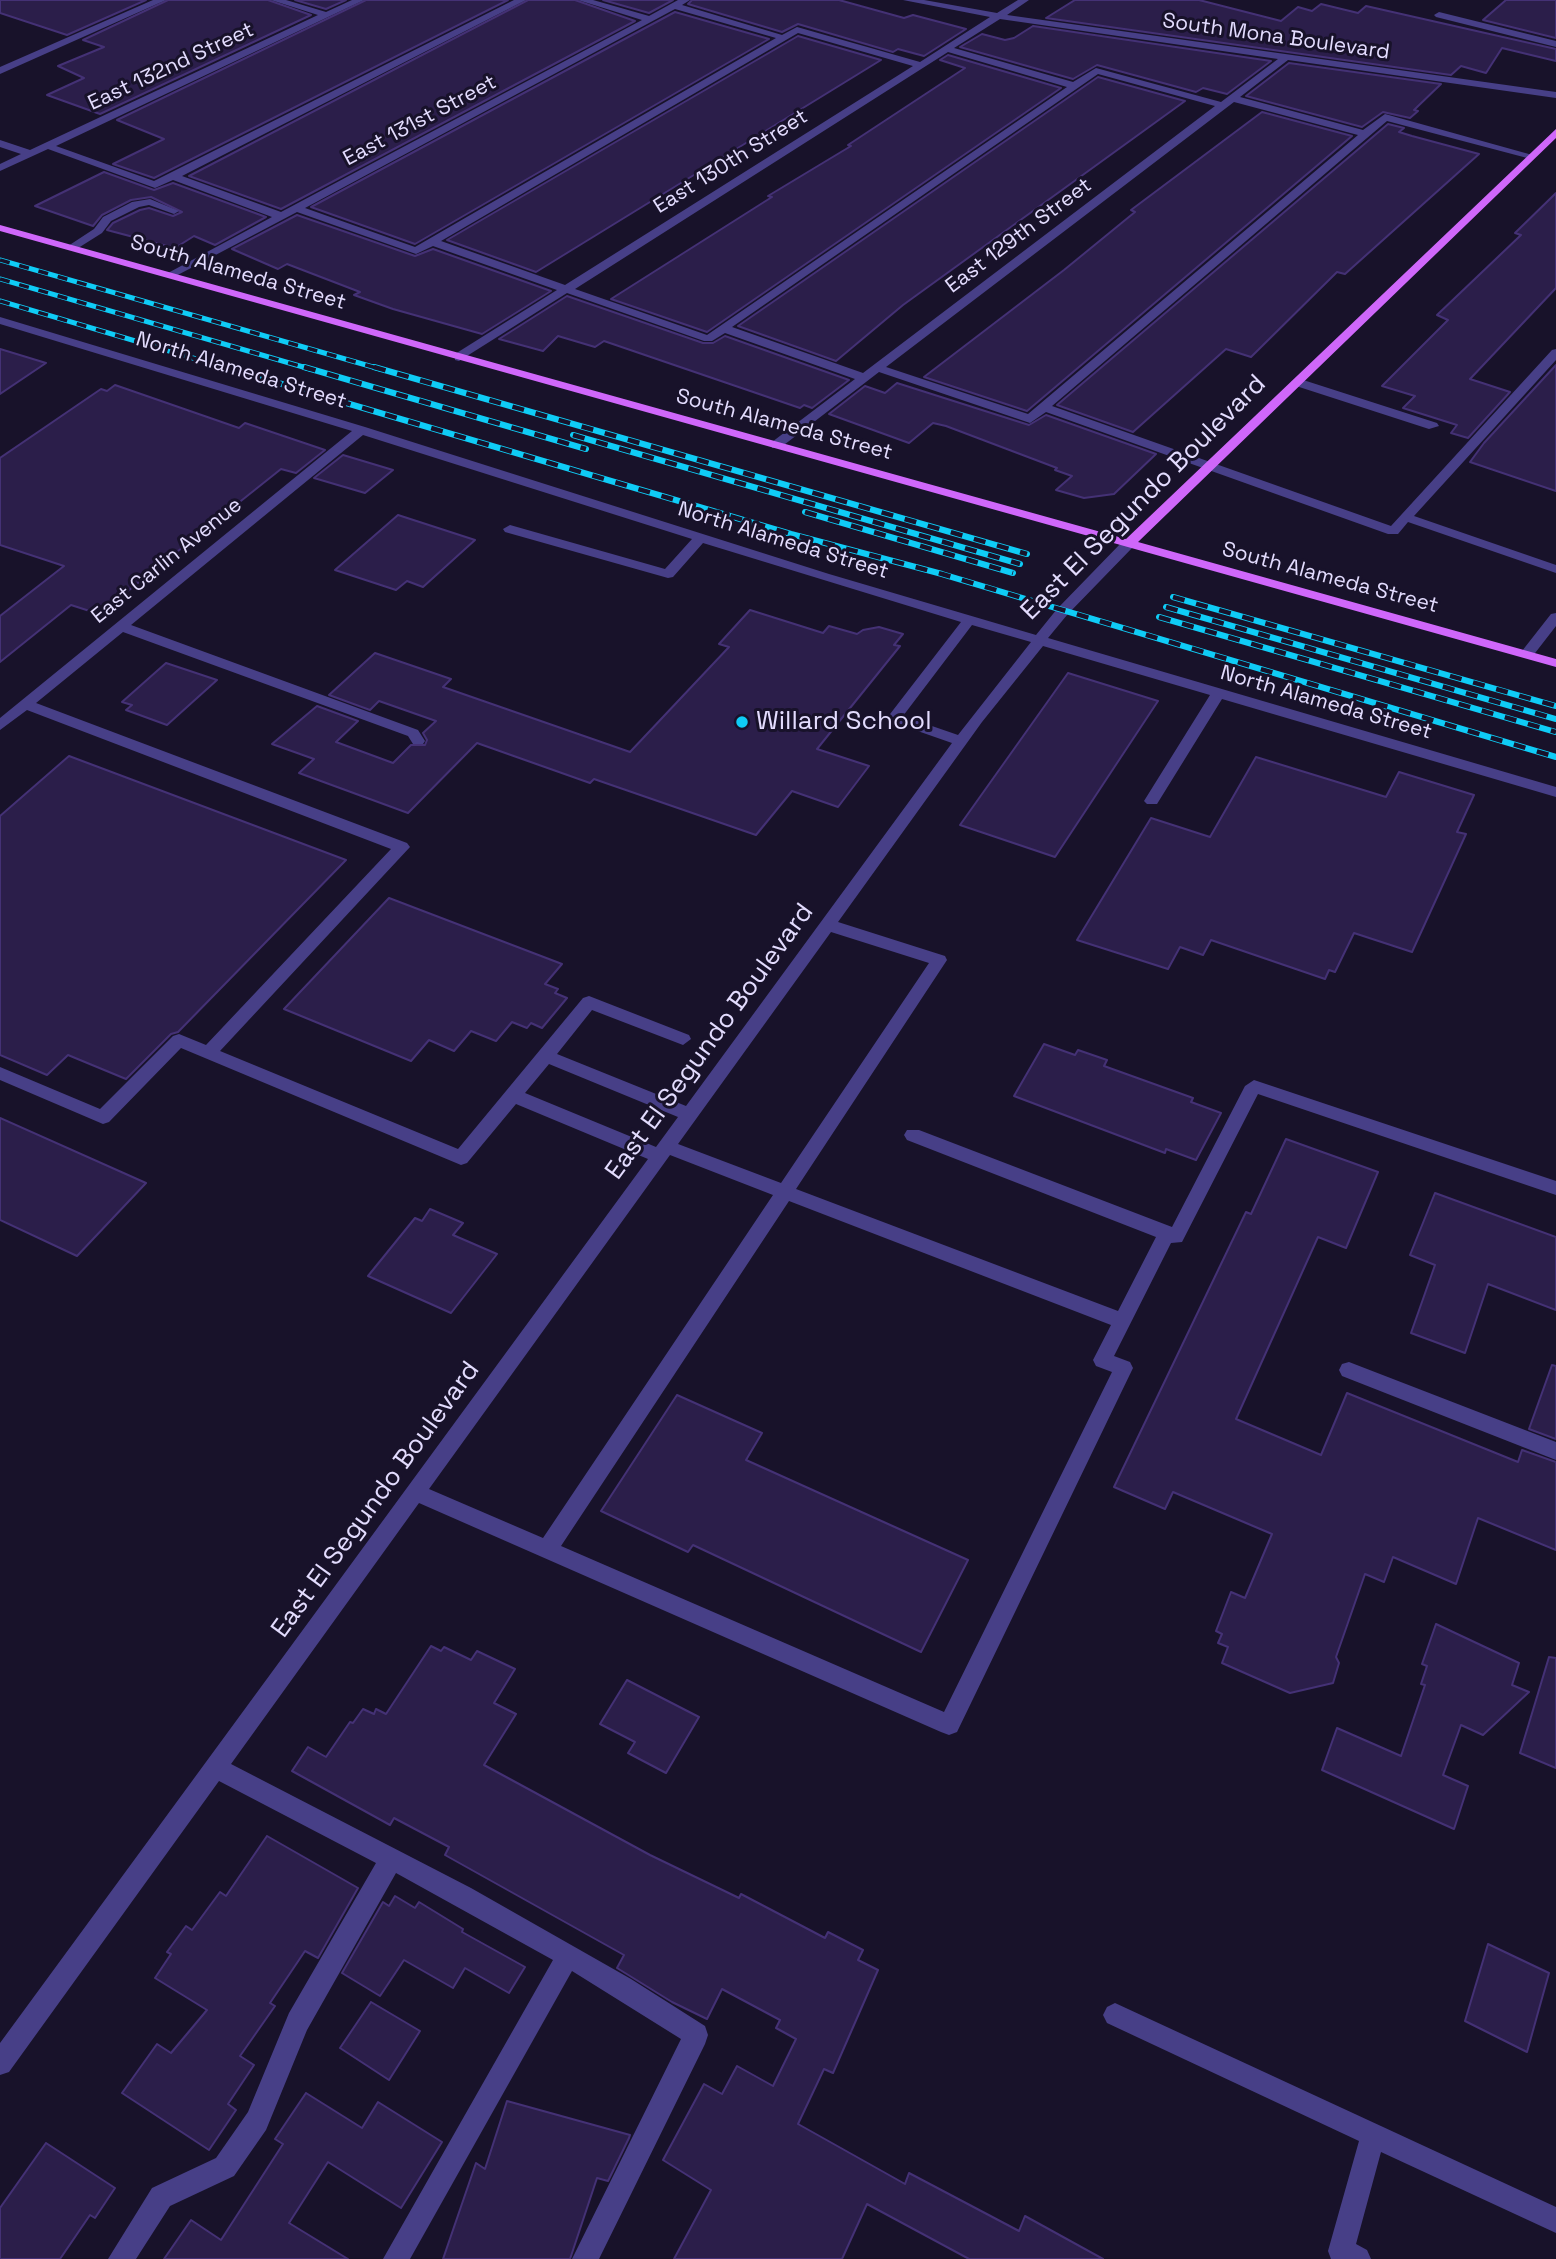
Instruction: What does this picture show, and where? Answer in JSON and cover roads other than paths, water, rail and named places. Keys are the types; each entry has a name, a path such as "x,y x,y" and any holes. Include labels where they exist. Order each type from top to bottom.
{"main road":[{"name":"East El Segundo Boulevard","path":"1128,544 1556,132"},
{"name":"South Alameda Street","path":"0,228 1556,663"}],"street":[{"path":"0,71 161,0"},
{"path":"276,0 331,13"},
{"path":"298,0 331,13"},
{"name":"East 132nd Street","path":"0,169 359,0"},
{"path":"48,146 155,185 521,0"},
{"path":"583,0 650,19"},
{"name":"South Mona Boulevard","path":"908,0 998,16 1556,95"},
{"name":"East 130th Street","path":"459,357 1024,0"},
{"path":"680,3 784,38"},
{"name":"East 131st Street","path":"172,275 680,3"},
{"path":"1439,15 1556,44"},
{"path":"297,209 416,251 797,30 921,65"},
{"path":"946,49 1075,86"},
{"name":"East 129th Street","path":"776,445 1285,58"},
{"path":"432,242 708,339 1096,71 1366,134"},
{"path":"878,368 1030,419 1385,117 1531,156"},
{"path":"0,143 30,154"},
{"path":"173,176 283,217"},
{"path":"71,248 98,231 107,219 136,204 150,202 174,211"},
{"name":"North Alameda Street","path":"0,320 361,429 700,538 1218,694 1556,792"},
{"path":"723,328 864,378"},
{"path":"1046,408 1393,531 1556,352"},
{"path":"1297,382 1433,426"},
{"name":"East Carlin Avenue","path":"0,725 361,429"},
{"path":"1405,517 1556,569"},
{"path":"510,529 668,575 700,538"},
{"name":"East El Segundo Boulevard","path":"0,2063 961,741 1038,639 1128,544"},
{"path":"1527,654 1556,617"},
{"path":"961,741 894,718 970,619"},
{"path":"120,626 413,733 418,741"},
{"path":"1152,801 1218,694"},
{"path":"25,704 402,848 208,1053"},
{"path":"547,1550 939,960 828,925"},
{"path":"0,1073 103,1117 179,1040 461,1158 589,1002 684,1039"},
{"path":"546,1056 690,1115"},
{"path":"913,1135 1176,1237 1254,1086 1556,1188"},
{"path":"514,1096 663,1152 786,1191 1123,1321"},
{"path":"415,1492 948,1725 1123,1368 1103,1360 1167,1233"},
{"path":"1349,1370 1556,1451"},
{"path":"215,1767 568,1956 696,2035 585,2259"},
{"path":"121,2259 160,2197 225,2167 257,2121 298,2022 391,1859"},
{"path":"396,2259 568,1956"},
{"path":"1115,2015 1556,2220"},
{"path":"1358,2259 1341,2251 1373,2135"}],"railway":[{"path":"0,260 380,369"},
{"path":"0,279 310,369"},
{"path":"0,301 230,369"},
{"path":"224,367 791,534 942,574 1556,757"},
{"path":"304,367 586,449"},
{"path":"374,367 1027,554"},
{"path":"573,435 1020,564"},
{"path":"805,512 1013,573"},
{"path":"1173,597 1556,706"},
{"path":"1166,607 1556,719"},
{"path":"1159,617 1556,732"}],"place":[{"name":"Willard School","path":"742,722"}]}
